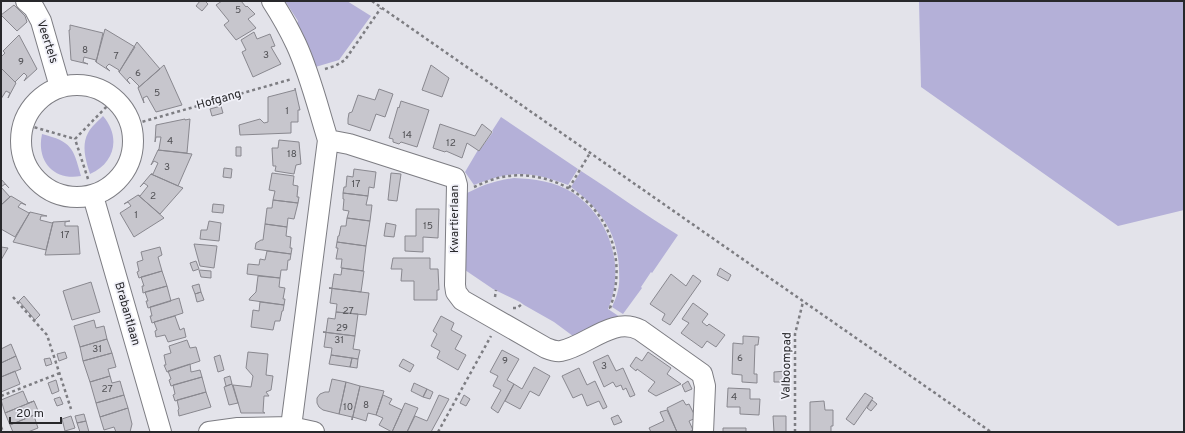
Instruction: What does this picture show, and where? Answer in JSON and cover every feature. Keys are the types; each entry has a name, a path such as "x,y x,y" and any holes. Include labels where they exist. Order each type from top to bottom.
{"street":[{"name":"Veertels","path":"26,1 34,8 41,21 60,87"},
{"path":"272,1 285,21 297,45 308,74 328,140 291,427"},
{"path":"73,85 84,85 100,90 114,99 124,111 131,125 133,145 132,154 124,173 110,187 93,196 77,198 60,196 33,178 22,156 20,140 23,124 32,107 38,100 45,94 60,87 73,85"},
{"name":"Kwartierlaan","path":"328,140 349,144 455,178 457,185 455,285 456,292 462,300 546,348 555,351 571,348 619,326 626,325"},
{"name":"Brabantlaan","path":"93,196 161,432"},
{"path":"626,325 633,326 640,330 702,374 705,386 703,432"},
{"path":"209,432 238,428 291,427 314,432"}],"path":[{"path":"372,1 991,432"},
{"name":"Hofgang","path":"131,125 335,66 345,60 381,8"},
{"path":"75,139 114,99"},
{"path":"23,124 75,139"},
{"path":"75,139 93,196"},
{"path":"569,188 590,153"},
{"path":"457,196 490,180 509,176 535,176 569,188 578,194 589,204 602,221 607,229 613,245 617,279 614,298 610,308 621,315 626,325"},
{"path":"14,297 47,335 71,409"},
{"name":"Valboompad","path":"795,432 795,334 803,302"},
{"path":"438,432 496,327 497,321"},
{"path":"1,396 60,373"},
{"path":"1,427 3,432"}],"shaded area":[{"path":"285,1 347,1 371,16 339,60 312,68 295,28 298,21"},
{"path":"919,1 1184,1 1184,210 1118,226 921,87"},
{"path":"103,116 109,124 112,132 113,149 105,163 90,174 85,154 86,138 91,129"},
{"path":"501,117 578,169 568,185 542,177 521,174 500,177 474,185 465,172 478,150 479,151 493,132 492,131"},
{"path":"42,134 60,140 70,147 76,158 81,176 71,177 63,175 55,172 49,167 42,153"},
{"path":"581,171 678,235 623,314 612,307 618,292 619,268 618,255 611,232 590,204 571,187"},
{"path":"514,178 544,181 566,189 586,203 597,215 605,229 615,261 613,293 608,309 620,317 618,320 577,339 554,322 520,302 493,289 465,270 462,196 487,184"}],"building":[{"path":"200,1 205,1 208,4 202,11 196,6"},
{"path":"222,1 241,1 255,14 248,19 256,28 236,40 224,25 229,21 216,5"},
{"path":"14,5 25,16 27,22 17,31 1,15"},
{"path":"70,25 103,33 96,62 96,60 84,57 83,62 88,64 71,60"},
{"path":"105,29 135,47 119,72 119,70 109,64 106,67 110,71 96,62"},
{"path":"254,32 257,39 270,34 275,46 271,47 281,64 253,77 242,52 246,50 241,40"},
{"path":"19,35 37,69 24,81 27,76 24,73 15,82 1,68 1,57 5,53 3,51"},
{"path":"137,42 160,69 138,88 139,86 130,77 127,80 130,84 119,72"},
{"path":"164,65 182,105 156,112 147,96 143,98 144,103 138,88"},
{"path":"431,65 449,78 442,97 422,90"},
{"path":"1,68 16,83 8,98 10,93 6,91 1,99"},
{"path":"295,88 300,110 298,110 298,122 291,122 291,133 240,135 239,125 260,119 264,123 268,122 268,97 295,90"},
{"path":"379,89 393,94 385,117 376,114 370,131 348,124 349,113 352,112 358,95 375,100"},
{"path":"401,101 429,110 417,147 401,142 399,144 393,142 393,139 389,138"},
{"path":"221,106 223,113 212,116 210,109"},
{"path":"190,119 187,153 158,150 161,137 156,137 155,142 156,125"},
{"path":"440,124 475,136 482,124 492,132 479,151 467,143 462,158 446,151 433,148"},
{"path":"279,140 299,142 301,164 296,165 294,174 275,171 276,166 273,166 272,148 278,148"},
{"path":"236,147 241,147 241,156 236,156"},
{"path":"158,150 192,154 178,186 151,174 153,174 158,163 154,161 151,165"},
{"path":"224,168 232,169 231,178 223,177"},
{"path":"354,169 376,172 374,188 369,187 368,196 343,193 344,187 346,187 347,176 353,177"},
{"path":"272,173 294,176 293,185 298,186 298,203 273,200 275,191 269,190"},
{"path":"391,173 401,174 397,201 388,200"},
{"path":"151,174 183,188 160,214 138,195 140,196 148,186 144,183 140,187"},
{"path":"1,179 9,188 5,184 1,187"},
{"path":"1,187 10,197 1,205"},
{"path":"343,193 368,196 366,205 372,205 370,221 347,218 349,211 343,210"},
{"path":"138,195 164,218 134,237 120,213 131,206 128,202 124,204"},
{"path":"11,196 26,205 21,203 18,207 29,213 30,212 15,237 1,229 1,205"},
{"path":"273,200 298,203 294,219 288,218 287,227 265,224 267,208 272,208"},
{"path":"213,204 224,205 223,213 212,212"},
{"path":"416,209 439,209 438,238 423,237 423,252 405,251 405,236 416,236"},
{"path":"30,212 47,216 41,216 40,220 53,222 46,250 13,242"},
{"path":"347,218 370,221 366,246 337,242 341,226 346,226"},
{"path":"70,221 65,222 65,226 78,226 80,254 45,255 53,222"},
{"path":"209,221 221,223 219,241 200,239 201,230 207,230"},
{"path":"386,223 396,225 394,237 384,236"},
{"path":"265,224 287,227 286,236 291,237 291,254 255,249 256,243 263,240"},
{"path":"337,242 366,246 363,271 341,268 342,259 336,259 338,248 336,248"},
{"path":"194,244 217,246 214,268 200,266"},
{"path":"1,247 8,248 1,260"},
{"path":"160,247 162,255 158,257 162,271 139,278 137,272 139,271 137,262 143,260 141,252"},
{"path":"267,251 291,254 290,260 288,260 287,270 281,270 280,278 247,274 248,264 259,265 260,259 265,260"},
{"path":"393,258 430,258 430,269 438,269 439,290 437,290 437,300 414,300 414,281 401,281 402,269 391,269"},
{"path":"196,261 199,269 193,271 190,263"},
{"path":"342,268 364,271 361,292 329,288 332,288 334,274 341,275"},
{"path":"720,268 731,275 728,281 717,275"},
{"path":"199,270 211,271 211,278 201,277"},
{"path":"162,271 167,286 143,293 142,286 144,286 141,277"},
{"path":"671,274 686,286 693,275 701,281 670,325 662,320 665,314 650,304"},
{"path":"258,276 280,278 279,287 285,288 283,299 285,299 284,305 249,300 256,292"},
{"path":"91,282 100,312 72,320 63,291"},
{"path":"199,284 201,292 195,294 192,286"},
{"path":"167,286 171,301 148,308 146,301 148,301 145,292"},
{"path":"329,288 369,293 366,315 336,312 337,304 330,303 332,289"},
{"path":"201,292 204,300 197,302 195,294"},
{"path":"24,296 40,315 35,320 19,301"},
{"path":"179,298 183,313 152,323 150,307"},
{"path":"260,302 284,305 280,321 275,321 273,330 251,327 253,310 259,311"},
{"path":"693,303 708,314 702,322 707,326 709,324 725,335 716,347 707,341 702,348 681,333 689,323 682,319"},
{"path":"336,312 358,314 355,336 323,332 326,332 328,318 335,319"},
{"path":"175,316 180,330 184,328 186,337 168,342 165,335 156,337 155,331 157,330 154,322"},
{"path":"441,316 454,323 451,330 462,336 455,349 466,355 458,370 437,358 440,351 431,346 437,334 433,331"},
{"path":"94,320 96,328 104,326 107,339 80,347 74,326"},
{"path":"323,332 355,336 353,349 360,350 358,359 331,355 332,348 324,347 326,333"},
{"path":"743,336 759,337 758,345 755,345 754,374 757,374 757,383 742,382 742,375 732,374 733,343 743,344"},
{"path":"107,339 112,353 83,361 80,347"},
{"path":"187,340 190,348 196,347 200,361 167,372 164,365 166,365 164,355 171,353 169,346"},
{"path":"11,344 16,356 1,363 1,349"},
{"path":"502,350 519,359 507,380 514,384 498,413 491,408 501,390 493,386 498,376 490,372"},
{"path":"65,352 67,358 59,361 57,354"},
{"path":"248,352 268,354 266,375 273,376 271,390 266,392 269,396 264,396 263,412 265,413 241,413 233,385 251,387 253,376 246,368"},
{"path":"648,352 671,368 667,374 681,384 656,396 648,391 655,382 637,369 636,371 630,366 636,357 642,361"},
{"path":"112,353 116,367 108,369 110,376 90,382 83,361"},
{"path":"220,355 224,370 218,372 214,357"},
{"path":"331,355 352,358 350,367 329,364"},
{"path":"608,355 616,371 623,368 635,395 630,397 626,388 623,390 621,385 616,387 613,382 604,387 593,362"},
{"path":"16,356 21,369 1,377 1,363"},
{"path":"50,358 52,364 46,366 44,359"},
{"path":"352,358 358,359 357,368 350,367"},
{"path":"403,359 414,365 410,372 399,366"},
{"path":"190,364 191,372 200,370 202,377 171,386 169,380 171,379 168,371"},
{"path":"534,367 550,376 539,396 530,391 520,409 505,401 514,384 522,389"},
{"path":"579,368 587,385 595,381 607,407 603,409 599,401 587,406 582,394 573,398 562,376"},
{"path":"15,371 20,384 1,392 1,377"},
{"path":"786,371 785,382 774,382 774,372"},
{"path":"110,376 112,383 120,381 124,395 96,403 90,382"},
{"path":"230,376 232,384 226,386 224,378"},
{"path":"202,377 206,392 175,401 173,395 175,394 173,385"},
{"path":"332,379 346,382 339,414 323,410 317,403 317,398 320,394 329,392"},
{"path":"56,380 59,391 52,394 48,383"},
{"path":"688,381 692,389 685,392 682,385"},
{"path":"346,382 360,386 352,420 352,417 339,414"},
{"path":"414,383 427,389 423,397 411,391"},
{"path":"232,384 238,403 229,405 224,387"},
{"path":"360,386 384,391 376,415 368,413 366,421 353,417 352,420"},
{"path":"728,388 750,389 750,399 760,399 759,415 740,414 740,407 727,407"},
{"path":"427,389 433,392 430,399 423,397"},
{"path":"23,391 28,403 34,401 5,413 1,400"},
{"path":"206,392 211,407 179,416 177,400"},
{"path":"865,393 873,398 854,425 846,419"},
{"path":"124,395 128,408 100,417 96,403"},
{"path":"383,395 392,399 389,404 402,410 392,432 379,425 383,418 376,415"},
{"path":"439,395 449,399 431,432 407,432 415,416 427,421"},
{"path":"464,395 470,399 466,406 460,403"},
{"path":"60,397 63,404 57,406 54,399"},
{"path":"683,400 686,405 689,404 696,418 689,421 693,430 689,432 677,432 667,408"},
{"path":"872,400 877,404 871,411 867,408"},
{"path":"34,401 39,413 10,425 5,413"},
{"path":"824,401 825,410 833,410 833,426 831,426 831,432 810,432 810,402"},
{"path":"405,403 418,408 407,432 392,432"},
{"path":"128,408 132,424 130,432 116,432 114,427 104,430 100,417"},
{"path":"667,410 677,432 651,432 649,428 664,421 660,412"},
{"path":"39,413 34,416 38,428 28,432 13,432 10,425"},
{"path":"84,414 86,421 77,423 75,416"},
{"path":"618,415 622,422 614,425 611,418"},
{"path":"71,416 75,428 65,431 62,419"},
{"path":"773,416 786,416 786,432 774,432"},
{"path":"86,421 89,432 80,432 77,423"},
{"path":"723,428 746,428 746,432 723,432"}]}
